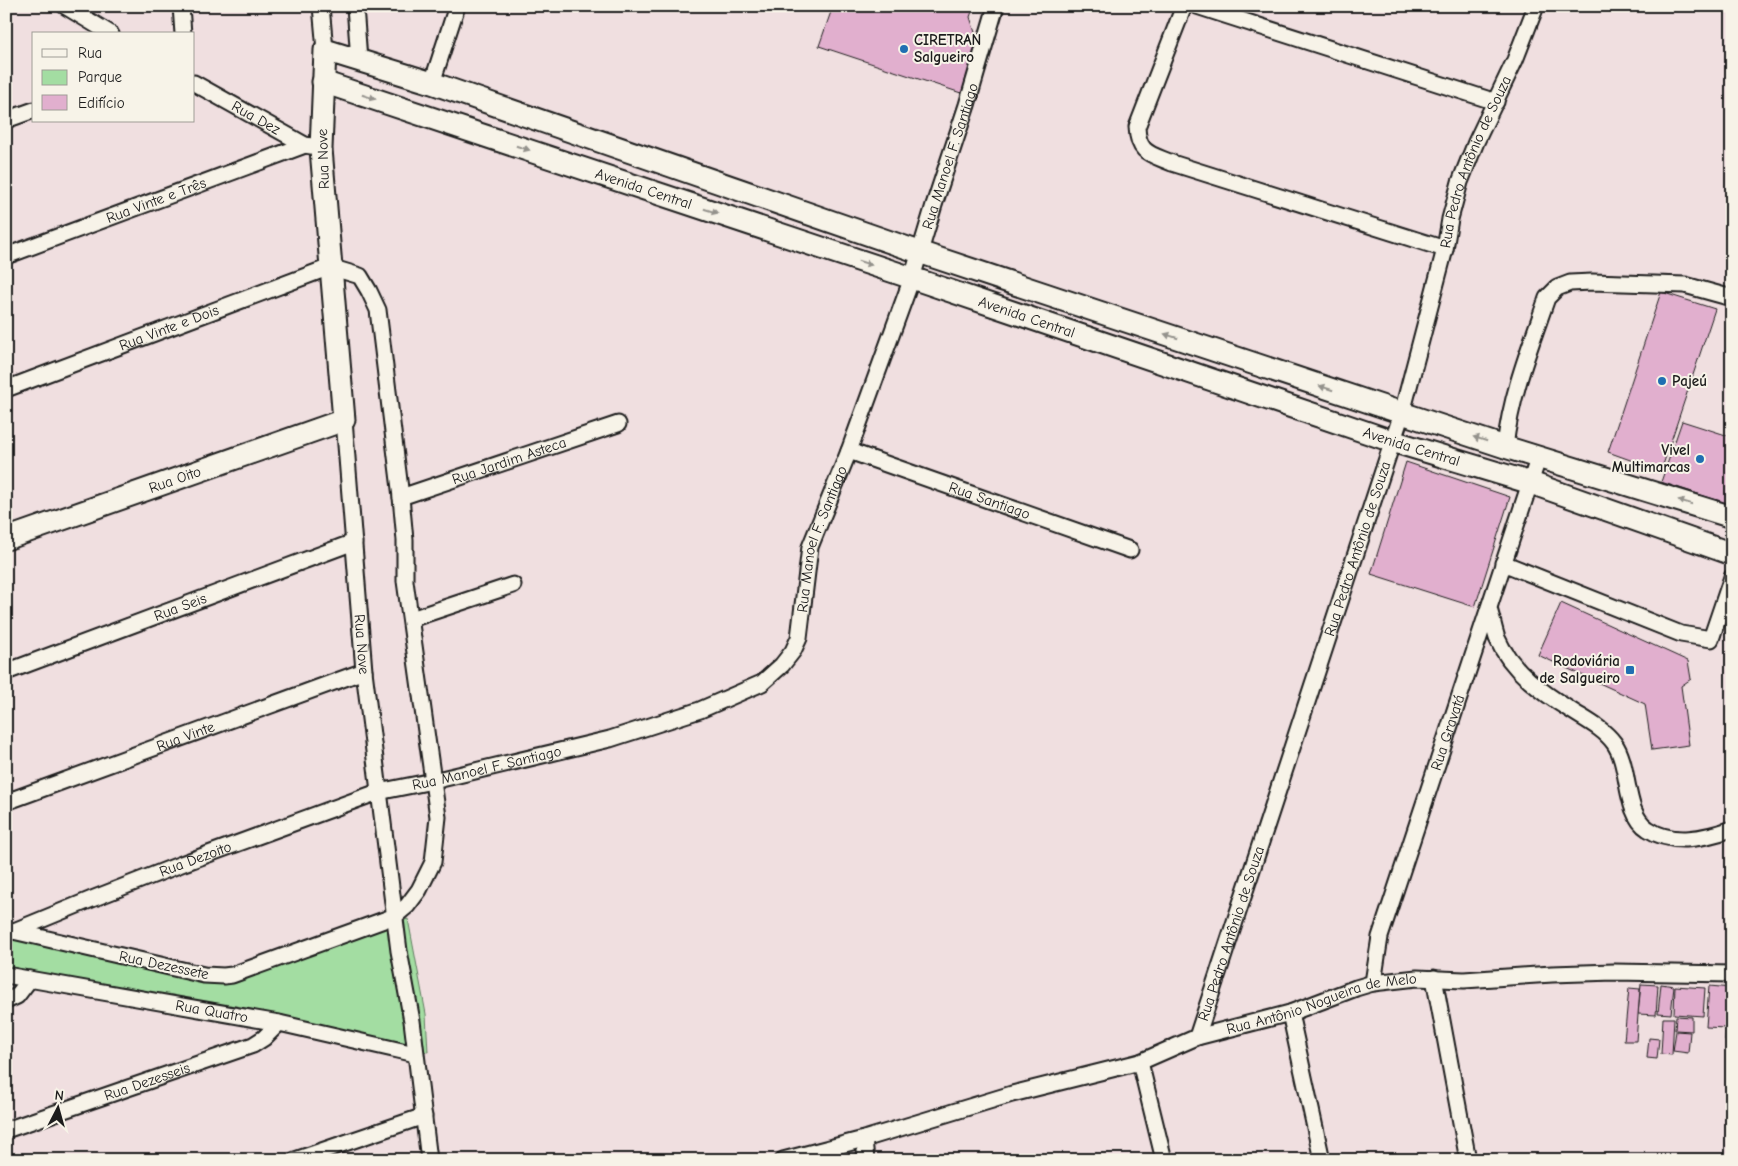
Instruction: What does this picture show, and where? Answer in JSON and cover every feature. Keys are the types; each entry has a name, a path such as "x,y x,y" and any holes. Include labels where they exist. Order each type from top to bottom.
{"street":[{"path":"65,6 108,32"},
{"path":"181,6 183,32"},
{"path":"321,6 325,50"},
{"path":"354,6 359,60"},
{"path":"432,83 457,6"},
{"name":"Rua Manoel F. Santiago","path":"378,792 433,781 610,738 700,710 762,683 782,665 793,651 799,638 810,547 849,451 912,278 968,105 996,6"},
{"path":"1184,6 1137,127 1137,140 1145,151 1172,164 1445,249"},
{"path":"1197,6 1496,102"},
{"name":"Rua Pedro Antônio de Souza","path":"1197,1037 1402,413 1445,249 1450,219 1460,182 1476,142 1516,60 1536,6"},
{"name":"Avenida Central","path":"325,50 432,83 919,252 1402,413 1732,517"},
{"name":"Rua Nove","path":"325,50 323,82 313,147 330,267 364,670 399,951 412,1021 429,1160"},
{"name":"Avenida Central","path":"323,82 912,278 1392,442 1531,482 1732,554"},
{"name":"Rua Dez","path":"195,84 313,147"},
{"path":"6,120 32,111"},
{"name":"Rua Vinte e Três","path":"6,256 313,147"},
{"path":"330,267 360,276 370,291 378,310 401,497 405,540 405,581 438,817 433,862 419,890 395,916"},
{"name":"Rua Vinte e Dois","path":"6,389 330,267"},
{"path":"1505,447 1508,419 1517,381 1547,298 1556,288 1570,283 1592,282 1685,285 1732,298"},
{"name":"Rua Oito","path":"6,539 344,420"},
{"name":"Rua Jardim Asteca","path":"401,497 618,424"},
{"name":"Rua Santiago","path":"849,451 1130,550"},
{"name":"Rua Gravatá","path":"1374,983 1380,937 1539,456"},
{"name":"Rua Seis","path":"6,672 354,542"},
{"path":"1503,563 1681,634 1711,640 1732,578"},
{"path":"411,619 513,585"},
{"path":"1489,609 1498,639 1525,678 1565,707 1596,726 1614,743 1622,760 1627,787 1636,816 1647,829 1664,836 1683,840 1712,836 1732,829"},
{"name":"Rua Vinte","path":"6,802 364,670"},
{"name":"Rua Dezoito","path":"10,930 184,863 378,792"},
{"name":"Rua Dezessete","path":"10,930 204,975 224,976 395,916"},
{"name":"Rua Antônio Nogueira de Melo","path":"783,1160 864,1139 1012,1094 1140,1062 1197,1037 1290,1014 1356,988 1374,983 1417,978 1464,980 1614,972 1732,974"},
{"name":"Rua Quatro","path":"6,975 279,1022 416,1054"},
{"path":"1434,978 1468,1160"},
{"path":"6,1001 17,996 30,979"},
{"path":"1290,1014 1322,1160"},
{"name":"Rua Dezesseis","path":"6,1130 253,1045 264,1038 279,1022"},
{"path":"1140,1062 1164,1160"},
{"path":"295,1160 424,1116"},
{"path":"864,1139 866,1160"}],"green space":[{"path":"408,919 426,1014 428,1052 6,977 6,934 217,981"}],"building":[{"name":"CIRETRAN Salgueiro","path":"833,6 974,6 970,17 981,51 967,95 819,46"},
{"name":"Pajeú","path":"1661,292 1715,309 1661,471 1608,452"},
{"name":"Vivel Multimarcas","path":"1682,421 1732,437 1732,505 1661,482"},
{"path":"1406,462 1510,497 1475,607 1371,574"},
{"name":"Rodoviária de Salgueiro","path":"1561,603 1688,661 1691,679 1681,686 1689,745 1652,750 1645,704 1538,655"},
{"path":"1641,984 1658,985 1656,1015 1638,1014"},
{"path":"1661,984 1674,986 1671,1014 1658,1013"},
{"path":"1675,986 1705,988 1703,1016 1674,1014"},
{"path":"1709,986 1732,988 1732,1042 1725,1041 1726,1028 1706,1027"},
{"path":"1629,988 1640,989 1636,1041 1624,1041"},
{"path":"1676,1016 1692,1017 1692,1031 1675,1030"},
{"path":"1663,1018 1674,1018 1672,1055 1661,1054"},
{"path":"1676,1031 1690,1032 1688,1053 1673,1051"},
{"path":"1649,1038 1659,1039 1657,1059 1647,1058"}],"place":[{"name":"CIRETRAN Salgueiro","path":"904,49"},
{"name":"Pajeú","path":"1662,381"},
{"name":"Vivel Multimarcas","path":"1700,459"},
{"name":"Rodoviária de Salgueiro","path":"1630,670"}]}
